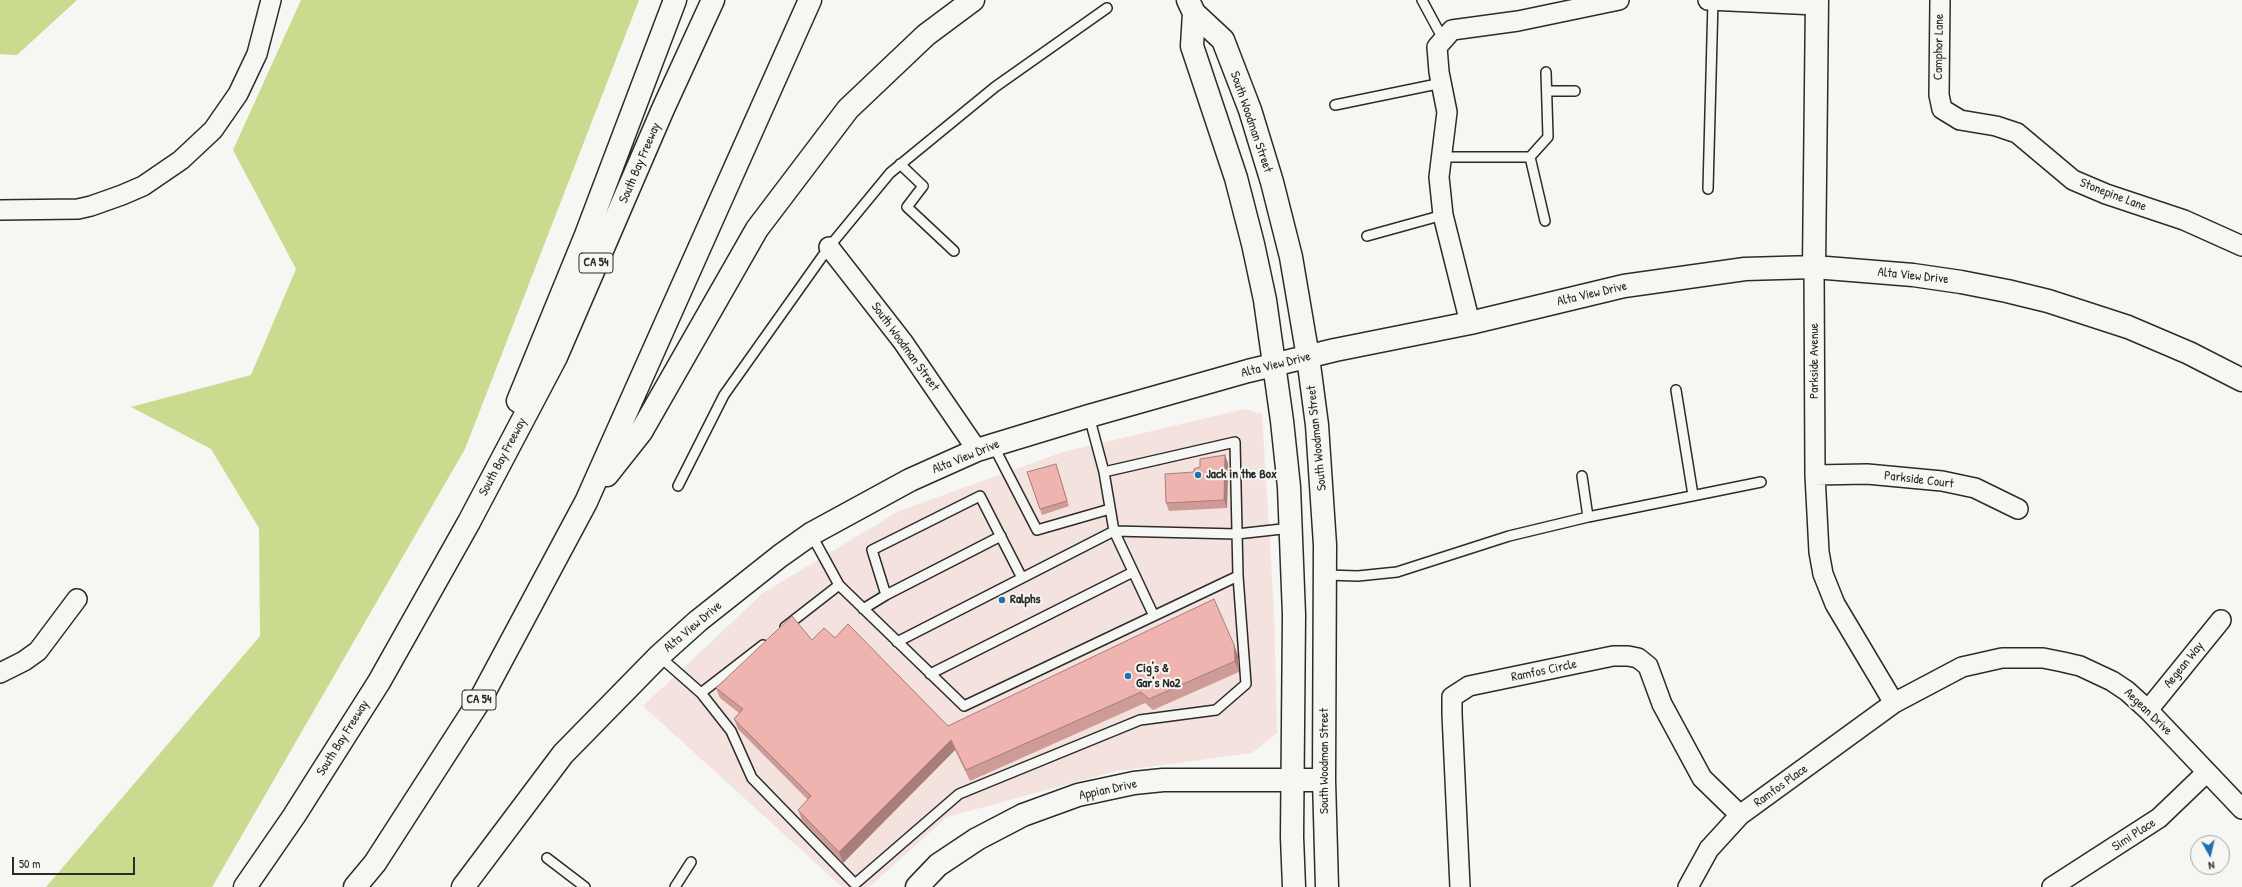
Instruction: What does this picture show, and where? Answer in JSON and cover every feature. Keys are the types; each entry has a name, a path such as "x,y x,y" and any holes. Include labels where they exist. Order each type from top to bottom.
{"main road":[{"path":"469,522 586,235 675,0"},
{"name":"South Bay Freeway","path":"245,887 294,816 379,682 469,522 556,356 663,109 713,0"},
{"name":"CA 54","path":"355,887 375,862 480,700 586,502 810,0"},
{"path":"586,502 640,432 757,229 848,109 926,35 973,0"},
{"name":"Parkside Avenue","path":"1814,267 1817,2"},
{"name":"South Woodman Street","path":"1191,6 1223,40 1250,110 1272,182 1291,257 1308,357 1318,432 1326,575 1324,780 1327,887"},
{"name":"South Woodman Street","path":"1191,6 1192,46 1236,178 1265,300 1276,364 1289,487 1294,615 1292,779 1294,887"},
{"name":"Alta View Drive","path":"464,887 563,754 659,656 698,621 811,534 910,480 985,447 1089,416 1276,364 1470,323 1624,286 1744,269 1814,267 1961,282 2048,301 2141,333 2189,353 2242,380"},
{"name":"Appian Drive","path":"917,887 938,865 977,839 1023,815 1078,795 1134,783 1163,780 1324,780"}],"street":[{"path":"0,210 78,209 91,206 143,186 181,160 213,130 238,94 257,54 272,0"},
{"path":"1470,323 1443,215 1439,177 1443,157 1447,112 1437,47 1452,30 1518,21 1619,0"},
{"path":"1708,0 1817,2"},
{"name":"Camphor Lane","path":"1939,95 1940,0"},
{"name":"Stonepine Lane","path":"1939,95 1942,109 1960,120 1996,126 2017,133 2073,180 2106,194 2184,220 2242,246"},
{"name":"South Woodman Street","path":"829,247 985,447"},
{"name":"Parkside Avenue","path":"1814,267 1815,475 1819,552 1828,590 1840,613 1894,703"},
{"name":"Parkside Court","path":"1815,475 1867,474 1942,481 1975,488 2018,509"},
{"path":"0,673 24,661 38,651 77,599"},
{"name":"Aegean Way","path":"2148,710 2221,620"},
{"name":"Ramfos Circle","path":"1460,887 1452,697 1469,686 1613,656 1638,658 1648,666 1662,704 1702,778 1740,815"},
{"name":"Aegean Drive","path":"1894,703 1962,668 1982,662 2022,657 2063,662 2096,673 2127,691 2148,710 2242,809"},
{"name":"Ramfos Place","path":"1688,887 1709,849 1740,815 1894,703"},
{"name":"Simi Place","path":"2058,885 2159,818 2208,772"}],"lane":[{"path":"1422,0 1443,40"},
{"path":"1708,189 1713,0"},
{"path":"678,486 724,395 829,247 890,172 995,86 1107,8"},
{"path":"1443,157 1530,157 1548,137 1546,72"},
{"path":"1335,105 1442,83"},
{"path":"1547,91 1575,91"},
{"path":"1530,157 1545,221"},
{"path":"900,164 923,186 907,207 954,251"},
{"path":"1367,236 1443,215"},
{"path":"1676,390 1693,495"},
{"path":"1089,416 1104,472 1114,531 1154,616"},
{"path":"659,656 701,693 731,731 752,778 855,884 959,794 1140,720 1216,710 1246,684 1238,576 1235,442 1104,472"},
{"path":"985,447 1037,530 1110,509"},
{"path":"1582,476 1588,517"},
{"path":"1326,575 1358,576 1397,572 1509,536 1588,517 1760,482"},
{"path":"886,595 872,550 980,496 1022,578"},
{"path":"897,642 1114,531 1238,534 1291,528"},
{"path":"811,534 838,585 964,706 1238,576"},
{"path":"863,609 886,595 1001,536"},
{"path":"930,674 1133,572"},
{"path":"701,693 838,585"},
{"path":"547,858 585,887"},
{"path":"675,887 691,862"}],"shaded area":[{"path":"1245,409 1262,414 1274,610 1277,733 1252,753 1117,771 947,817 869,887 842,887 643,706 763,593 899,511 1063,452"}],"green space":[{"path":"0,0 77,0 17,55 0,54"},
{"path":"301,0 639,0 465,449 212,887 46,887 260,636 259,528 211,449 131,407 251,375 296,269 233,150"}],"building":[{"path":"1225,455 1224,500 1166,503 1165,474 1194,472 1194,469 1200,467 1200,459"},
{"path":"1056,464 1067,501 1040,509 1027,472"},
{"path":"1214,599 1234,645 1235,661 1149,699 1141,692 966,770 951,740 839,852 798,810 811,796 734,719 743,709 716,688 792,616 812,640 824,628 835,638 848,624 948,726"}],"place":[{"name":"Jack in the Box","path":"1198,475"},
{"name":"Ralphs","path":"1002,600"},
{"name":"Cig's & Gar's No2","path":"1128,676"}]}
